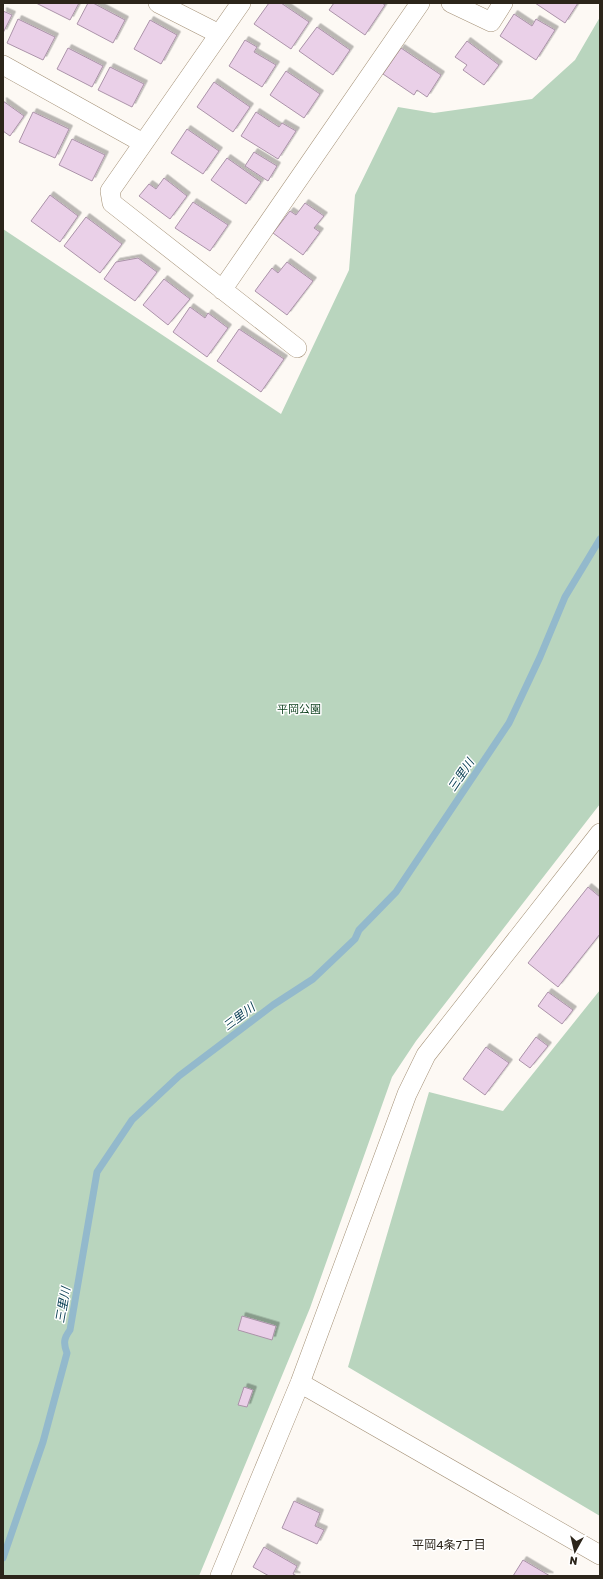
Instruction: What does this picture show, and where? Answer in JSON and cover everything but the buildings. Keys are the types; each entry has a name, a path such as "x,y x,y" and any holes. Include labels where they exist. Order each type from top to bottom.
{"street":[{"path":"158,3 219,34"},
{"path":"241,3 110,191 112,203 297,348"},
{"path":"222,290 420,3"},
{"path":"451,3 490,22 503,3"},
{"path":"3,65 143,143"},
{"path":"220,1576 300,1383 407,1094 426,1055 600,833"},
{"path":"300,1383 600,1555"}],"green space":[{"name":"平岡公園","path":"600,17 600,804 416,1041 392,1077 310,1308 199,1576 3,1576 3,229 281,414 349,270 355,195 398,107 434,113 532,99 575,60"},
{"path":"600,990 600,1516 348,1367 429,1092 503,1111"}],"waterway":[{"name":"三里川","path":"3,1558 43,1442 67,1353 65,1341 70,1330 97,1172 132,1120 179,1076 273,1005 313,979 355,939 359,930 396,892 509,723 540,657 565,597 600,539"}],"district":[{"name":"平岡4条7丁目","path":"449,1545"}]}
